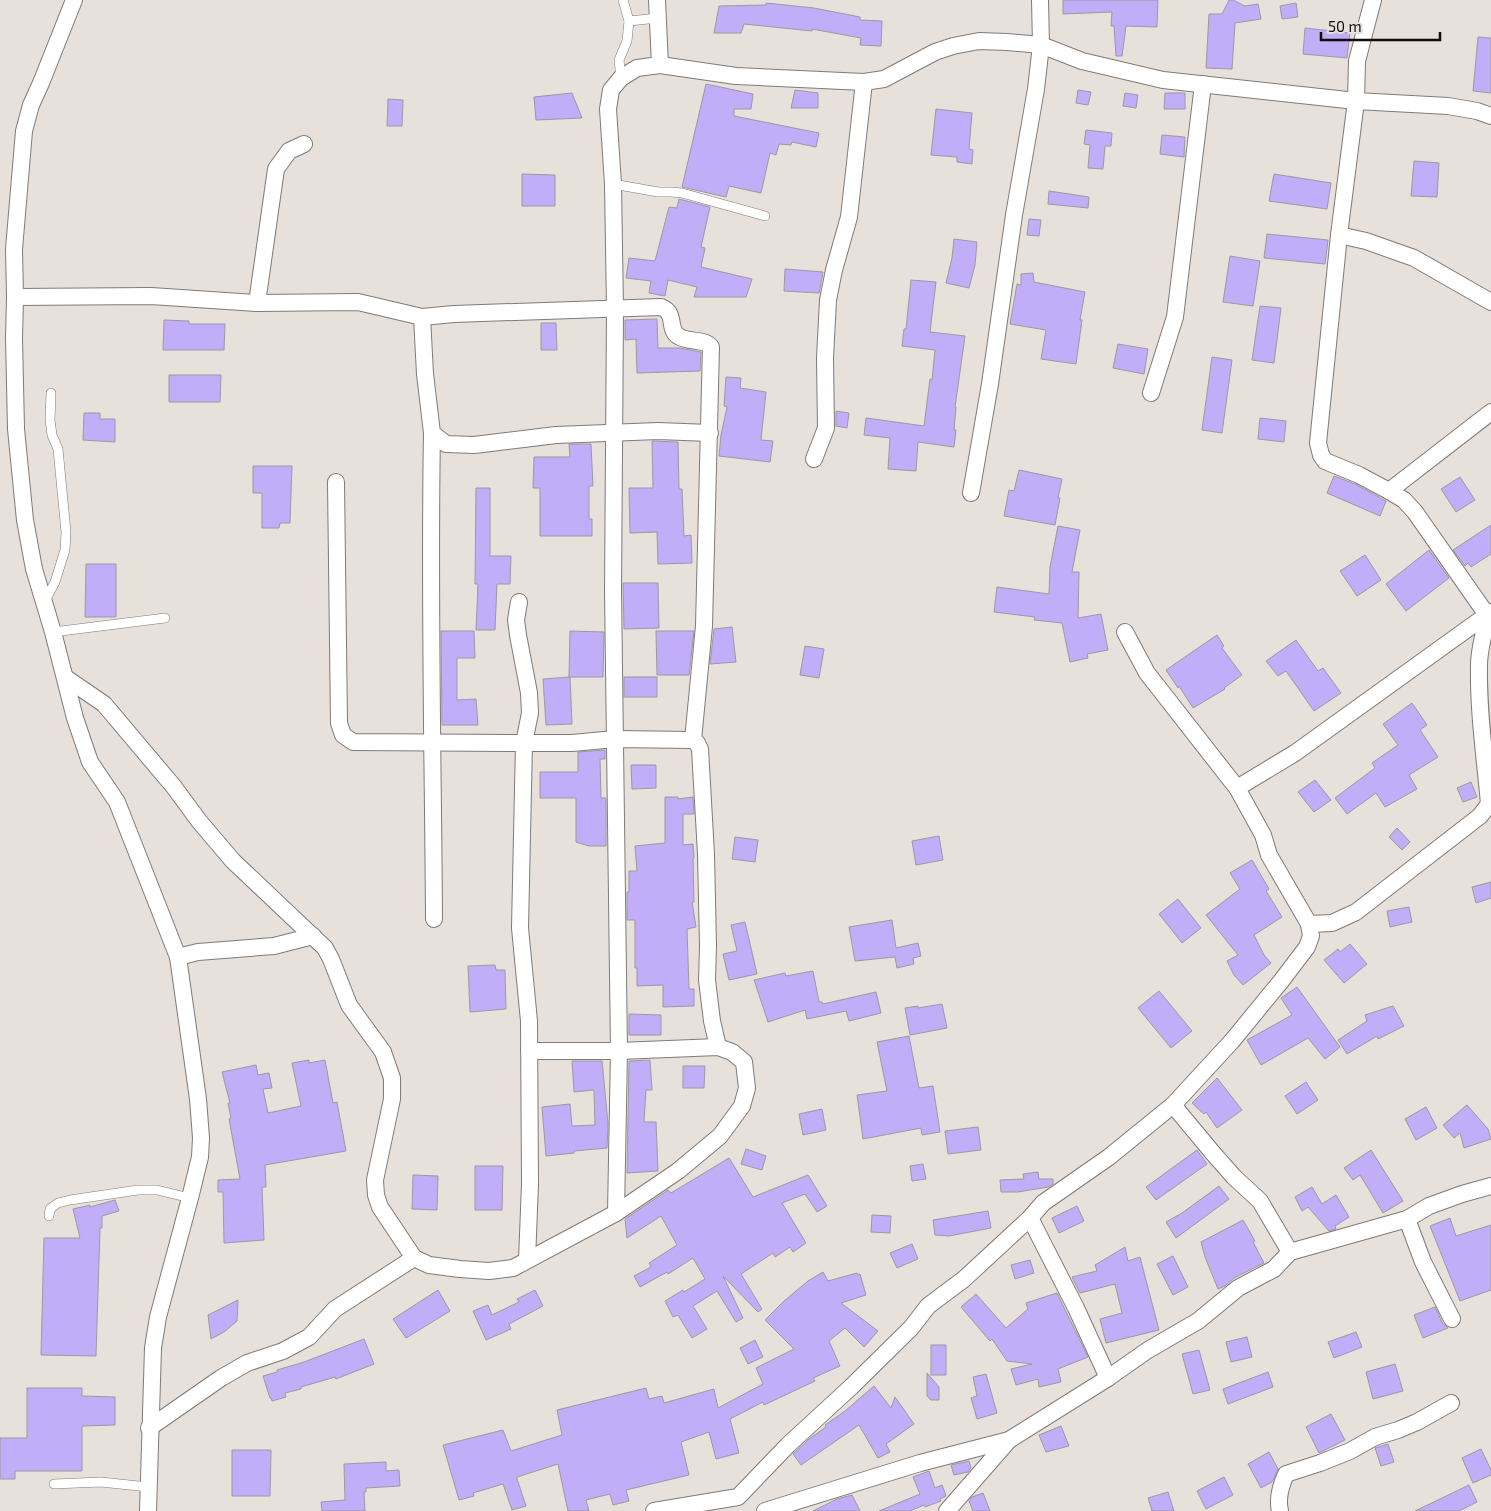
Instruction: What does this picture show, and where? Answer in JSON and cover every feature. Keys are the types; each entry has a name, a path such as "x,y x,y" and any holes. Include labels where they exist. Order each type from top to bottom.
{"street":[{"path":"74,0 42,83 31,105 24,132 14,249 16,429 25,520 34,569 66,678 74,718 90,762 117,802 178,957 198,1099 201,1138 200,1157 158,1317 153,1348 148,1511"},
{"path":"657,0 660,65"},
{"path":"971,494 990,384 1014,215 1036,89 1041,45 1040,0"},
{"path":"1310,924 1332,923 1356,912 1480,816 1490,804 1482,738 1479,665 1480,648 1489,614 1415,512 1404,500 1359,475 1325,461 1321,455 1318,443 1339,236 1356,101 1357,60 1373,0"},
{"path":"616,1213 619,1051 613,591 615,310 614,184 608,108 611,90 620,78 637,68 660,65 736,76 864,82 884,79 935,52 979,41 1041,45 1082,61 1163,80 1356,101 1448,106 1477,111 1491,116"},
{"path":"814,460 826,428 825,358 828,300 834,270 849,217 864,82"},
{"path":"1152,393 1174,317 1203,84"},
{"path":"257,303 276,169 290,151 304,144"},
{"path":"1339,236 1366,241 1414,258 1491,302"},
{"path":"15,297 152,296 257,303 358,302 422,317 454,314 661,307 667,309 671,314 676,335 683,339 709,344 712,353 704,626 693,740"},
{"path":"422,317 425,374 432,433 430,536 434,919"},
{"path":"1389,491 1491,412"},
{"path":"432,433 446,444 474,445 556,435 658,431 710,433"},
{"path":"336,482 339,723 343,735 353,742 572,743 615,739 693,740 697,743 700,749 706,844 708,946 706,980 718,1047"},
{"path":"519,602 516,620 529,693 530,713 524,743 520,928 529,1021 530,1184 527,1260"},
{"path":"1237,788 1295,753 1489,614"},
{"path":"654,1511 740,1504 788,1445 911,1328 928,1306 964,1279 1044,1203 1109,1157 1174,1105 1232,1042 1307,947 1312,936 1310,924 1269,855 1263,835 1237,788 1147,672 1125,632"},
{"path":"66,678 104,704 233,861 313,936 331,959 348,1005 383,1052 392,1078 392,1100 375,1180 376,1194 380,1207 414,1258 429,1264 460,1270 489,1271 513,1268 616,1213 678,1171 720,1136 742,1106 747,1088 744,1062 732,1052 718,1047 619,1051 529,1051"},
{"path":"178,957 198,952 274,946 313,936"},
{"path":"1174,1105 1217,1158 1260,1201 1290,1252"},
{"path":"947,1511 1009,1440 1108,1378 1148,1350 1198,1321 1238,1288 1274,1269 1290,1252 1408,1219 1429,1206 1491,1186"},
{"path":"1030,1218 1076,1308 1108,1378"},
{"path":"1408,1219 1423,1262 1452,1319"},
{"path":"150,1428 221,1378 247,1363 283,1351 309,1337 335,1309 414,1258"},
{"path":"1280,1511 1278,1504 1286,1474 1320,1464 1350,1451 1375,1437 1417,1422 1451,1403"},
{"path":"765,1511 920,1463 1009,1440"}],"lane":[{"path":"620,78 620,60 627,41 629,21 622,0"},
{"path":"629,21 658,18"},
{"path":"614,184 658,192 682,193 765,216"},
{"path":"44,603 55,582 65,550 66,532 58,449 52,435 50,420 51,393"},
{"path":"53,632 165,618"},
{"path":"49,1216 50,1209 58,1203 138,1190 157,1190 190,1198"},
{"path":"54,1484 101,1482 148,1487"}],"building":[{"path":"1063,0 1158,0 1157,27 1126,26 1122,56 1116,56 1114,26 1111,26 1112,12 1063,14"},
{"path":"1229,0 1245,6 1258,4 1261,19 1235,23 1232,69 1206,68 1209,14 1222,14"},
{"path":"766,3 814,8 860,17 860,20 882,21 881,46 860,45 861,38 812,29 812,31 744,24 741,33 714,33 719,6 766,5"},
{"path":"1296,3 1298,17 1282,19 1280,6"},
{"path":"1305,28 1350,33 1347,58 1303,54"},
{"path":"1478,37 1491,38 1491,93 1473,91"},
{"path":"706,84 753,94 751,109 734,109 734,116 819,133 816,147 792,142 791,145 779,144 776,155 770,153 761,193 729,186 726,197 682,187"},
{"path":"795,90 818,93 818,108 791,108"},
{"path":"1078,90 1091,92 1088,105 1076,103"},
{"path":"572,93 582,118 536,120 534,97"},
{"path":"1125,93 1138,95 1136,108 1123,106"},
{"path":"1165,93 1185,93 1185,109 1164,109"},
{"path":"388,99 403,100 402,126 387,126"},
{"path":"936,109 972,113 969,149 973,150 972,164 957,162 957,157 931,155"},
{"path":"1086,130 1112,133 1111,146 1105,146 1103,169 1088,168 1090,145 1084,144"},
{"path":"1162,135 1185,137 1184,157 1160,154"},
{"path":"1414,161 1439,163 1437,197 1411,196"},
{"path":"522,174 555,175 555,206 522,206"},
{"path":"1274,174 1331,183 1327,209 1269,201"},
{"path":"1049,191 1089,197 1088,208 1048,204"},
{"path":"679,199 710,207 701,247 705,248 701,267 752,279 746,297 694,297 697,287 668,280 665,296 649,293 651,281 626,278 629,258 655,261 669,207 677,208"},
{"path":"1029,219 1041,220 1039,236 1027,235"},
{"path":"1267,234 1328,240 1325,264 1264,258"},
{"path":"954,239 977,242 975,265 969,288 946,283"},
{"path":"1230,256 1260,261 1253,306 1223,302"},
{"path":"785,269 823,272 819,293 784,291"},
{"path":"1033,273 1034,282 1085,292 1076,364 1041,359 1046,330 1010,324 1017,284 1021,285 1021,274"},
{"path":"911,280 936,282 930,332 965,336 955,407 954,430 956,430 954,447 918,442 916,471 888,469 890,438 864,435 866,418 924,426 935,350 902,346 904,329 906,329"},
{"path":"1260,306 1281,308 1274,363 1252,360"},
{"path":"657,319 658,348 679,348 701,352 700,371 637,373 636,339 625,340 625,320"},
{"path":"164,320 189,321 189,324 225,324 224,350 163,350"},
{"path":"541,323 556,323 557,350 541,350"},
{"path":"1118,344 1148,349 1144,374 1113,368"},
{"path":"1212,357 1232,360 1222,433 1202,430"},
{"path":"169,375 221,375 220,402 169,402"},
{"path":"726,377 741,378 740,388 766,392 761,440 773,441 770,462 719,456 727,407 724,406"},
{"path":"836,411 849,413 847,428 836,426"},
{"path":"84,413 100,413 100,419 115,419 115,442 83,440"},
{"path":"1260,418 1286,421 1284,442 1258,439"},
{"path":"652,441 678,442 679,489 682,489 684,536 691,535 692,563 658,564 657,532 630,533 629,488 653,488"},
{"path":"569,444 591,444 593,486 589,486 589,519 592,519 592,536 540,536 540,488 533,488 534,457 570,457"},
{"path":"253,466 292,466 290,523 280,523 279,528 262,528 262,493 253,493"},
{"path":"1019,470 1062,479 1055,525 1004,516 1009,490 1014,491"},
{"path":"1334,476 1355,484 1386,501 1380,516 1327,493"},
{"path":"1460,477 1475,500 1456,512 1441,489"},
{"path":"476,488 490,488 490,556 511,556 510,584 497,584 495,630 476,630 478,584 475,584"},
{"path":"1491,525 1491,554 1471,567 1468,563 1465,566 1453,550"},
{"path":"1058,526 1080,530 1072,572 1079,572 1078,618 1101,614 1108,650 1087,654 1088,658 1070,662 1062,623 1034,620 1035,617 994,612 997,587 1049,594 1050,567"},
{"path":"1429,550 1449,578 1406,611 1386,584"},
{"path":"1365,555 1381,580 1357,596 1340,571"},
{"path":"86,564 116,564 116,617 85,617"},
{"path":"623,583 658,583 659,628 624,629"},
{"path":"732,627 736,662 710,664 714,629"},
{"path":"441,631 474,631 475,658 457,658 457,700 476,699 478,725 442,725"},
{"path":"570,631 604,632 603,677 569,677"},
{"path":"656,631 694,631 689,675 657,675"},
{"path":"1217,635 1224,646 1222,648 1242,675 1225,689 1193,708 1166,670"},
{"path":"1296,640 1318,671 1323,668 1341,693 1314,711 1286,671 1278,676 1266,661"},
{"path":"805,646 824,649 819,678 800,675"},
{"path":"570,677 572,724 546,725 543,679"},
{"path":"624,677 657,677 657,697 624,697"},
{"path":"1412,703 1427,725 1420,730 1438,757 1409,775 1417,789 1385,807 1376,793 1347,814 1335,798 1375,768 1372,763 1398,745 1383,724"},
{"path":"605,750 605,759 600,759 601,798 606,798 606,846 589,846 576,842 576,798 540,798 540,772 578,772 578,752"},
{"path":"631,765 656,765 656,788 632,789"},
{"path":"1315,780 1331,800 1314,812 1298,792"},
{"path":"1471,782 1477,797 1463,802 1457,788"},
{"path":"665,797 678,797 678,799 693,797 694,814 683,814 683,845 693,844 694,858 694,902 692,902 696,927 687,929 689,989 694,989 694,1006 663,1007 663,985 637,986 635,920 627,920 629,871 637,871 635,846 665,843"},
{"path":"1397,828 1410,842 1402,850 1389,837"},
{"path":"939,836 943,860 916,865 912,841"},
{"path":"735,837 758,840 755,862 732,859"},
{"path":"1252,860 1269,889 1266,891 1282,917 1254,935 1264,955 1271,963 1243,985 1234,975 1227,961 1238,955 1206,915 1240,889 1230,873"},
{"path":"1491,882 1491,898 1476,903 1472,887"},
{"path":"1178,899 1201,928 1182,943 1159,914"},
{"path":"1409,907 1412,922 1390,927 1387,911"},
{"path":"892,920 896,948 918,943 921,956 913,958 914,964 897,968 895,957 855,961 849,927"},
{"path":"745,922 757,974 729,980 723,954 737,951 731,925"},
{"path":"1350,944 1367,964 1344,983 1324,960 1338,949 1340,952"},
{"path":"495,965 496,970 505,970 506,1009 470,1012 468,966"},
{"path":"813,971 819,1002 823,1004 876,992 881,1013 849,1021 846,1011 807,1019 805,1010 768,1022 754,980 785,973 786,976"},
{"path":"1297,987 1340,1047 1325,1059 1308,1038 1261,1065 1247,1040 1292,1015 1281,998"},
{"path":"1159,991 1192,1031 1171,1048 1138,1008"},
{"path":"942,1004 947,1028 910,1035 905,1008"},
{"path":"1393,1006 1404,1026 1378,1039 1377,1036 1347,1054 1338,1040 1367,1021 1365,1015"},
{"path":"629,1014 661,1015 661,1035 629,1035"},
{"path":"909,1036 919,1088 933,1086 940,1132 922,1135 921,1128 863,1139 857,1095 887,1091 877,1042"},
{"path":"309,1060 309,1063 325,1060 333,1103 337,1102 346,1151 265,1165 266,1187 262,1187 264,1240 224,1243 223,1192 218,1192 218,1180 240,1179 229,1119 231,1118 228,1103 230,1103 222,1072 256,1065 258,1075 269,1073 272,1088 263,1089 268,1113 301,1106 292,1063"},
{"path":"650,1060 652,1090 646,1090 644,1122 656,1122 658,1171 627,1173 629,1061"},
{"path":"572,1061 602,1061 608,1124 607,1148 546,1156 542,1107 570,1104 572,1126 595,1125 594,1090 574,1092"},
{"path":"683,1066 705,1066 704,1088 683,1088"},
{"path":"1217,1078 1242,1110 1217,1128 1206,1112 1204,1114 1192,1103"},
{"path":"1306,1082 1318,1100 1297,1114 1285,1096"},
{"path":"1467,1105 1488,1129 1491,1139 1464,1148 1460,1133 1454,1138 1443,1125"},
{"path":"1426,1107 1437,1128 1416,1140 1405,1119"},
{"path":"822,1109 826,1130 803,1135 799,1114"},
{"path":"978,1127 981,1150 948,1154 945,1131"},
{"path":"746,1149 766,1156 762,1170 741,1164"},
{"path":"1197,1150 1207,1164 1156,1200 1146,1187"},
{"path":"1371,1150 1403,1201 1383,1213 1360,1175 1353,1180 1344,1168"},
{"path":"729,1158 753,1197 808,1175 827,1206 817,1212 805,1194 782,1203 806,1243 793,1252 790,1247 775,1257 773,1253 741,1274 762,1309 758,1312 723,1276 743,1318 736,1322 717,1291 693,1306 707,1329 692,1338 678,1315 673,1317 665,1301 705,1279 693,1258 668,1274 667,1272 640,1287 634,1276 651,1267 649,1263 677,1245 661,1216 627,1238 625,1219 668,1190 671,1193"},
{"path":"923,1164 926,1179 912,1181 910,1166"},
{"path":"475,1166 503,1166 502,1210 475,1210"},
{"path":"1038,1172 1039,1179 1053,1179 1053,1184 1048,1187 1018,1192 1001,1192 1000,1180 1024,1179 1023,1174"},
{"path":"413,1175 438,1176 437,1210 412,1209"},
{"path":"1219,1186 1229,1199 1176,1238 1166,1222 1182,1213"},
{"path":"1312,1187 1322,1204 1336,1195 1349,1217 1335,1226 1336,1229 1329,1231 1308,1207 1302,1211 1295,1197"},
{"path":"115,1200 119,1211 102,1216 102,1228 100,1228 96,1356 41,1355 44,1238 80,1238 73,1209 90,1205 90,1207"},
{"path":"1077,1206 1084,1221 1059,1233 1052,1218"},
{"path":"988,1211 991,1228 949,1236 935,1235 933,1220"},
{"path":"872,1215 891,1216 890,1233 871,1232"},
{"path":"1450,1218 1456,1236 1491,1225 1491,1290 1460,1301 1430,1226"},
{"path":"1243,1220 1255,1241 1253,1242 1264,1263 1234,1278 1218,1289 1201,1242"},
{"path":"912,1244 918,1259 897,1268 890,1253"},
{"path":"1125,1247 1128,1261 1140,1257 1159,1330 1106,1343 1100,1319 1122,1313 1115,1284 1080,1293 1072,1277 1097,1271 1095,1265"},
{"path":"1173,1256 1188,1287 1173,1295 1157,1264"},
{"path":"1030,1260 1034,1273 1015,1279 1011,1265"},
{"path":"823,1272 828,1281 857,1273 858,1275 860,1274 866,1295 841,1303 878,1331 864,1347 845,1328 829,1341 840,1366 813,1378 815,1381 764,1405 763,1402 730,1419 739,1453 716,1459 709,1432 681,1442 689,1475 626,1490 629,1501 613,1505 610,1494 586,1500 589,1511 568,1511 558,1464 517,1477 526,1506 512,1510 503,1484 473,1493 474,1496 459,1500 443,1445 503,1430 511,1451 562,1435 557,1410 646,1388 649,1399 662,1396 664,1403 714,1389 718,1408 763,1384 756,1368 794,1349 765,1320 808,1281"},
{"path":"438,1290 450,1311 406,1338 393,1319"},
{"path":"535,1290 543,1306 509,1324 511,1329 486,1340 473,1311 488,1305 492,1315 519,1302 517,1299"},
{"path":"1057,1293 1088,1357 1058,1369 1061,1382 1039,1387 1038,1379 1016,1385 1011,1369 1032,1364 1007,1361 992,1339 990,1341 961,1307 976,1294 1006,1328 1028,1309 1026,1303"},
{"path":"238,1300 237,1321 224,1332 211,1339 208,1315"},
{"path":"1435,1307 1443,1324 1448,1328 1423,1338 1414,1315"},
{"path":"1356,1332 1362,1347 1334,1358 1328,1342"},
{"path":"1247,1337 1252,1357 1231,1362 1226,1342"},
{"path":"364,1339 374,1364 336,1379 335,1377 285,1393 286,1397 272,1401 270,1398 263,1376"},
{"path":"755,1340 763,1357 748,1364 740,1348"},
{"path":"931,1345 946,1345 946,1375 931,1375"},
{"path":"1199,1350 1210,1390 1193,1394 1182,1354"},
{"path":"1395,1364 1403,1391 1373,1399 1366,1372"},
{"path":"1268,1372 1273,1387 1228,1404 1223,1389"},
{"path":"927,1373 939,1387 939,1400 931,1400 927,1396"},
{"path":"986,1374 997,1413 977,1419 971,1398 977,1396 973,1377"},
{"path":"874,1386 891,1408 895,1397 914,1424 886,1444 890,1452 878,1458 859,1425 801,1465 793,1454 826,1427 825,1425 845,1411"},
{"path":"27,1388 82,1388 82,1396 115,1397 115,1425 82,1426 82,1471 15,1471 15,1479 0,1479 0,1438 27,1438"},
{"path":"1331,1414 1345,1440 1319,1453 1306,1427"},
{"path":"1061,1426 1069,1446 1046,1452 1039,1435"},
{"path":"1388,1444 1394,1462 1381,1466 1375,1448"},
{"path":"1481,1449 1491,1470 1491,1475 1473,1483 1462,1458"},
{"path":"232,1450 271,1450 270,1496 232,1496"},
{"path":"1269,1452 1278,1469 1272,1482 1261,1488 1248,1464"},
{"path":"969,1461 971,1468 968,1472 954,1475 951,1465"},
{"path":"386,1462 386,1471 399,1470 400,1486 366,1488 366,1492 364,1492 365,1511 322,1511 321,1502 345,1500 344,1464"},
{"path":"929,1471 935,1488 942,1485 946,1496 940,1499 941,1501 910,1511 879,1511 920,1494 913,1477"},
{"path":"1224,1477 1233,1495 1206,1509 1197,1491"},
{"path":"1469,1485 1477,1502 1459,1511 1415,1511"},
{"path":"1168,1492 1174,1511 1152,1511 1148,1498"},
{"path":"983,1493 990,1511 973,1511 969,1501 972,1497"},
{"path":"852,1495 860,1511 813,1511 837,1499"}]}
